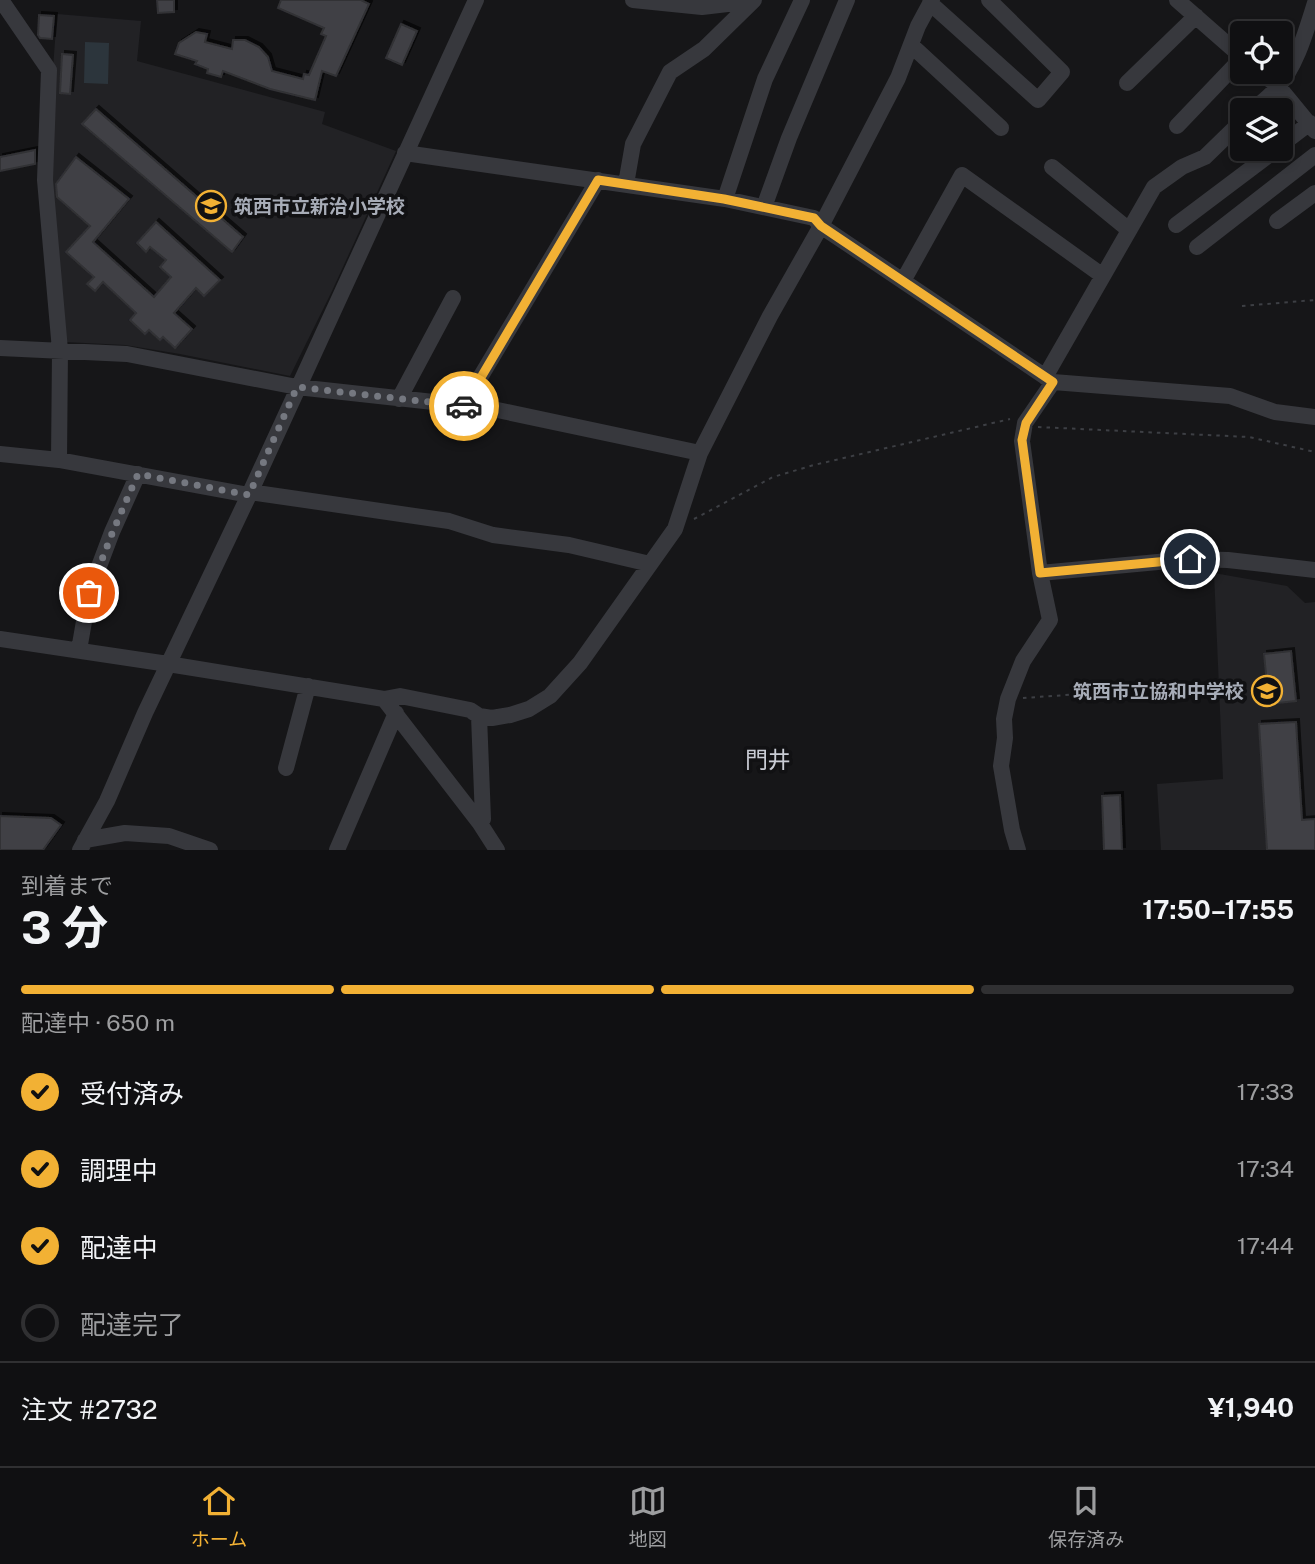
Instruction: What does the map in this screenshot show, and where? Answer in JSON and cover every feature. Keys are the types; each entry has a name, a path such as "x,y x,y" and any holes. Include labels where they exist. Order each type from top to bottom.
{"street":[{"path":"1,0 49,69 45,180 60,350 59,460"},
{"path":"83,845 107,801 476,0"},
{"path":"633,0 702,7 754,1"},
{"path":"724,199 765,79 803,0"},
{"path":"764,208 789,138 847,0"},
{"path":"0,639 384,699 400,696 470,710 479,716 492,718 529,709 550,696 580,663 675,529 699,453 898,78 931,1 1038,100 1062,72 989,0"},
{"path":"1177,0 1230,47"},
{"path":"626,184 633,144 670,72 704,48 754,1"},
{"path":"1266,98 1279,86 1301,44 1315,3"},
{"path":"1127,83 1196,16"},
{"path":"911,45 1001,128"},
{"path":"1177,126 1230,71"},
{"path":"1276,84 1312,127 1293,138"},
{"path":"1018,850 1001,766 1005,738 1004,719 1008,699 1023,661 1050,620 1040,573 1022,440 1025,426 1103,276 1154,187 1182,167 1205,157 1230,133"},
{"path":"405,153 724,199 814,218 821,226 1049,379 1230,396 1275,412 1315,417"},
{"path":"1197,247 1315,155"},
{"path":"1176,225 1260,161"},
{"path":"1052,167 1129,230"},
{"path":"903,281 962,176 1103,276"},
{"path":"463,406 598,180"},
{"path":"1276,221 1315,193"},
{"path":"399,399 453,299"},
{"path":"0,348 161,359 297,387 488,408 699,453"},
{"path":"0,454 59,460 249,493 449,521 492,535 569,545 650,564"},
{"path":"79,650 89,593 138,474"},
{"path":"1040,573 1190,559 1228,559 1315,570"},
{"path":"286,768 308,686"},
{"path":"384,699 479,822 497,850"},
{"path":"337,850 396,713"},
{"path":"479,716 483,819 479,822"},
{"path":"83,845 125,833 169,836 211,850"}],"path":[{"path":"1242,306 1315,300"},
{"path":"675,529 773,477 1012,418 1025,426 1249,437 1315,452"},
{"path":"1008,699 1213,685"}],"shaded area":[{"name":"筑西市立新治小学校","path":"57,14 141,21 137,61 325,112 322,124 396,151 290,376 125,345 65,342 52,235 52,82"},
{"path":"85,42 109,43 108,84 84,83"},
{"name":"筑西市立協和中学校","path":"1214,573 1287,586 1305,603 1315,602 1315,850 1161,850 1157,784 1223,779"}],"building":[{"path":"157,0 174,0 174,12 158,13"},
{"path":"281,0 361,0 369,4 336,76 322,71 315,100 270,89 223,71 221,77 207,73 208,69 195,64 197,61 175,54 179,43 196,32 207,34 205,42 232,49 233,40 245,40 259,47 268,57 272,71 303,79 304,74 309,75 326,36 321,34 324,28 278,8"},
{"path":"39,15 54,16 52,39 40,38 38,35"},
{"path":"401,24 417,31 402,65 386,58"},
{"path":"62,54 73,55 70,94 60,93"},
{"path":"96,109 243,237 232,252 82,124"},
{"path":"35,150 35,164 0,171 0,157"},
{"path":"76,157 129,199 93,242 154,297 171,277 160,267 166,260 150,247 146,252 137,243 156,222 220,280 204,296 196,288 174,313 192,329 175,348 163,337 160,340 149,330 145,334 130,320 136,313 103,282 95,291 87,284 94,277 66,252 90,226 57,197 56,184"},
{"path":"1291,651 1296,701 1269,704 1264,654"},
{"path":"1296,722 1302,820 1315,819 1315,850 1267,850 1259,724"},
{"path":"1120,795 1122,850 1104,850 1102,796"},
{"path":"0,816 51,818 61,825 43,850 0,850"}],"way so far":[{"path":"89,593 138,474 249,495 297,387 464,406"}],"place":[{"name":"筑西市立新治小学校","path":"211,206"},
{"name":"筑西市立協和中学校","path":"1267,691"}],"district":[{"name":"門井","path":"768,760"}],"route":[{"path":"464,406 598,180 744,203 814,218 821,226 1053,382 1026,423 1022,440 1040,573 1190,559"}]}
